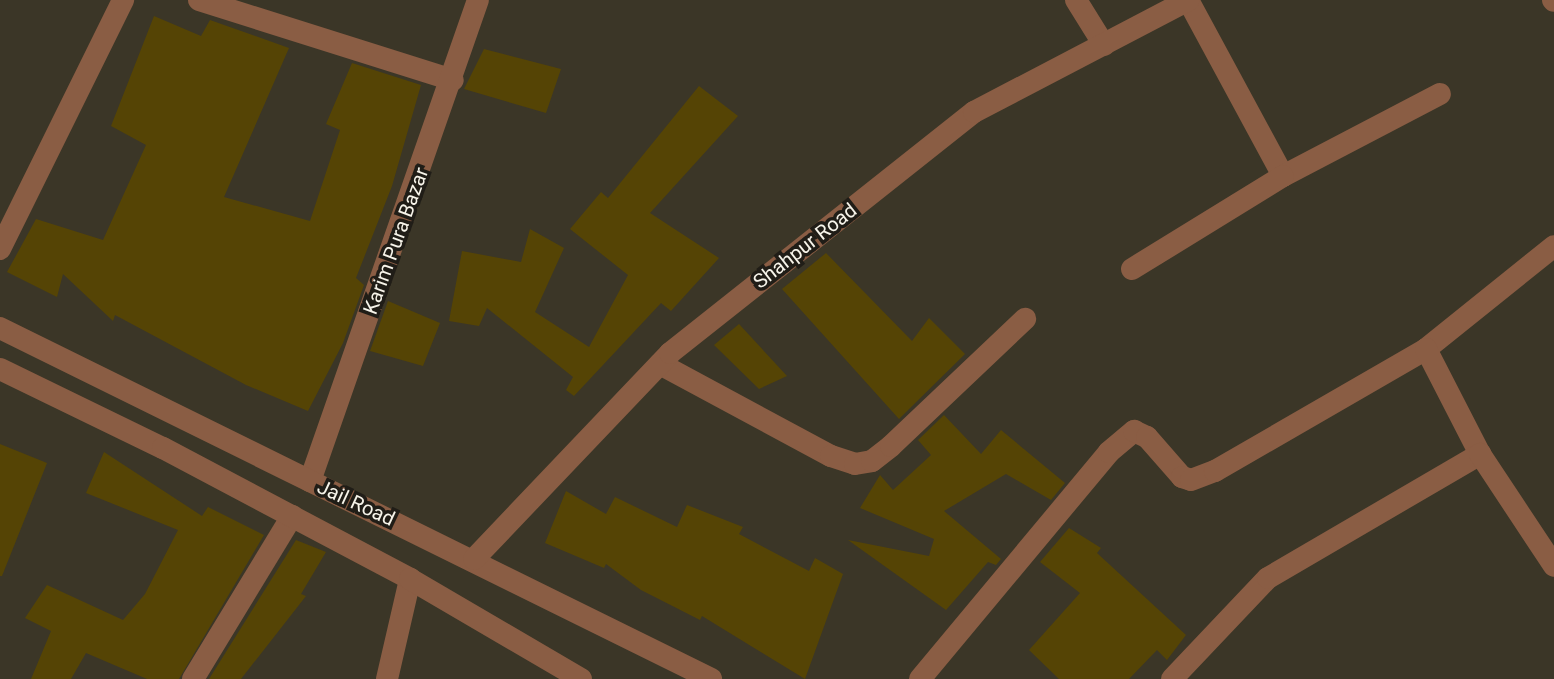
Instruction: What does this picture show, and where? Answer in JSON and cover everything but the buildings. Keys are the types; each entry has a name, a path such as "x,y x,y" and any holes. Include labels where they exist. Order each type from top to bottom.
{"street":[{"path":"0,249 123,0"},
{"path":"199,0 453,80"},
{"name":"Karim Pura Bazar","path":"310,481 453,80 478,0"},
{"path":"1076,0 1104,45"},
{"path":"1188,0 1283,176"},
{"name":"Shahpur Road","path":"474,559 660,364 974,112 1188,0"},
{"path":"1132,269 1283,176 1440,94"},
{"path":"920,679 1129,433 1147,437 1175,471 1191,480 1215,471 1426,349 1554,246"},
{"path":"660,364 831,456 855,464 872,461 891,446 1025,319"},
{"name":"Jail Road","path":"0,328 474,559 711,679"},
{"path":"1426,349 1480,454 1554,566"},
{"name":"Jail Road","path":"0,369 410,579 550,672 581,679"},
{"path":"1172,679 1268,578 1480,454"},
{"path":"193,679 292,516"},
{"path":"387,679 410,579"}]}
